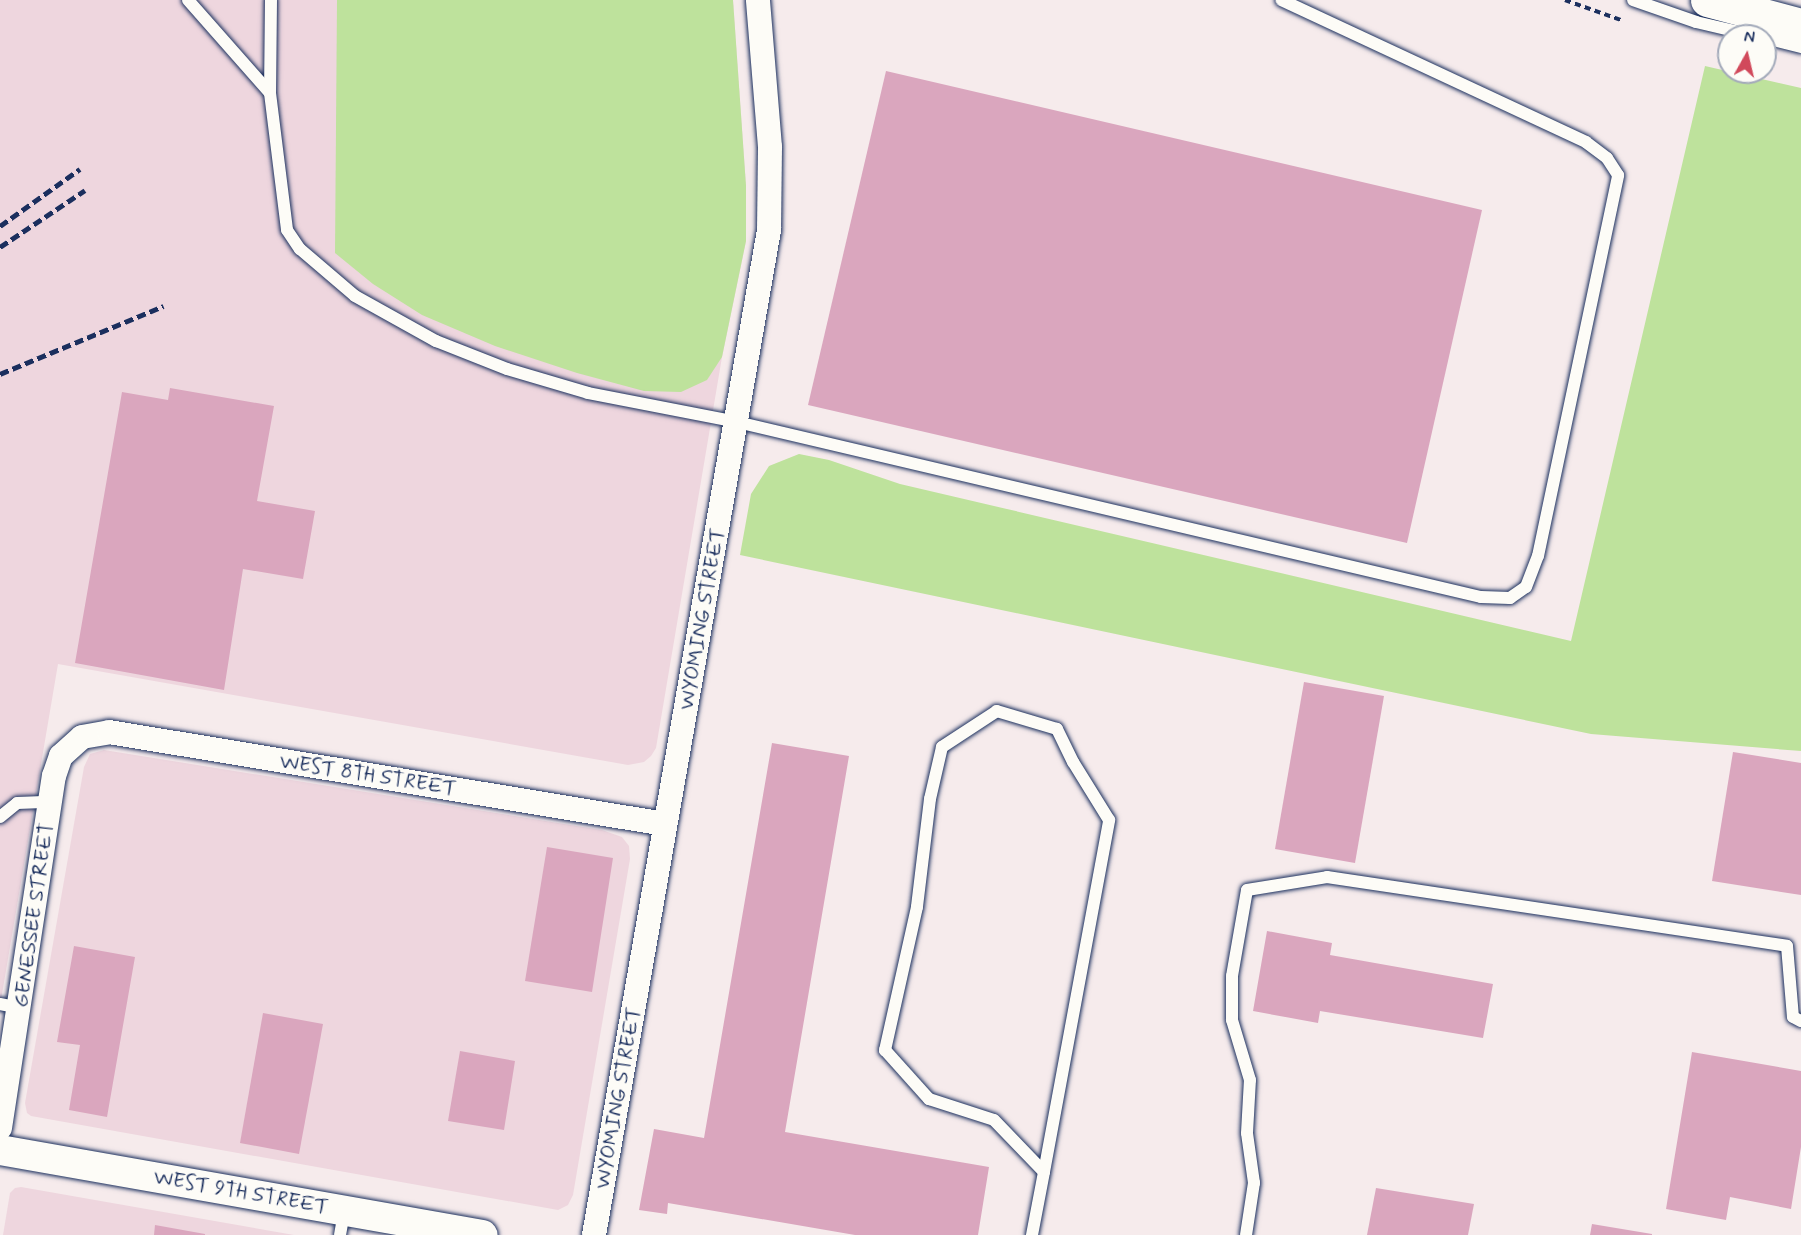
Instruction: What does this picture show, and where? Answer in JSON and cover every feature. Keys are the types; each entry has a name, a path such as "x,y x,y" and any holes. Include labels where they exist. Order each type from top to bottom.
{"highway":[{"path":"1707,0 1801,26"}],"street":[{"name":"WYOMING STREET","path":"594,1235 769,230 770,147 758,0"},
{"name":"WEST 8TH STREET","path":"74,744 82,737 110,732 665,824"},
{"name":"GENESSEE STREET","path":"0,1128 10,1006 54,776 61,756 74,744"},
{"name":"WEST 9TH STREET","path":"0,1150 342,1223 483,1235"}],"lane":[{"path":"188,0 270,93"},
{"path":"271,0 270,93 287,230 300,249 355,296 436,341 507,369 588,393 737,422 1481,597 1510,598 1526,587 1538,556 1617,175 1607,158 1586,142 1282,0"},
{"path":"1633,0 1717,27"},
{"path":"1777,41 1801,47"},
{"path":"1032,1235 1044,1172 1109,820 1073,762 1058,729 997,711 942,747 930,799 917,907 885,1050 929,1099 994,1120 1044,1172"},
{"path":"0,817 17,803 50,802"},
{"path":"1246,1235 1254,1183 1247,1133 1250,1080 1232,1020 1232,976 1247,890 1327,877 1787,946 1793,1017 1801,1021"}],"shaded area":[{"path":"0,0 733,0 746,186 746,241 722,357 656,748 651,756 644,762 628,765 58,664 0,1006"},
{"path":"104,750 602,830 622,837 629,846 630,859 573,1195 568,1205 558,1210 31,1116 27,1113 25,1103 84,767 90,754"},
{"path":"21,1187 294,1235 3,1235 10,1193 15,1188"}],"green space":[{"path":"337,0 733,0 746,186 746,241 722,357 707,380 681,392 644,391 577,373 495,346 422,315 373,284 335,253"},
{"path":"1705,66 1717,69 1717,84 1777,82 1801,88 1801,751 1591,734 740,555 751,494 769,466 799,454 829,460 900,484 1571,641"}],"building":[{"path":"886,71 1482,210 1407,543 808,405"},
{"path":"170,388 274,406 257,501 315,511 303,579 243,569 224,690 75,663 122,392 168,400"},
{"path":"1304,682 1384,696 1355,863 1275,849"},
{"path":"772,743 849,756 785,1132 989,1167 978,1235 855,1235 668,1203 667,1214 639,1210 654,1129 704,1138"},
{"path":"1733,752 1801,763 1801,895 1712,881"},
{"path":"547,847 613,858 592,992 525,981"},
{"path":"1267,931 1332,943 1330,955 1493,984 1483,1038 1320,1011 1318,1023 1253,1011"},
{"path":"74,946 135,957 107,1117 69,1110 80,1045 57,1042"},
{"path":"263,1013 323,1024 299,1154 240,1143"},
{"path":"460,1051 515,1061 504,1130 448,1121"},
{"path":"1692,1052 1801,1071 1801,1147 1791,1209 1730,1197 1726,1220 1666,1209"},
{"path":"1376,1188 1474,1204 1468,1235 1367,1235"},
{"path":"1592,1224 1652,1234 1652,1235 1590,1235"},
{"path":"155,1225 205,1234 205,1235 154,1235"}],"railway":[{"path":"0,226 80,169"},
{"path":"0,247 85,190"},
{"path":"0,374 163,306"}]}
